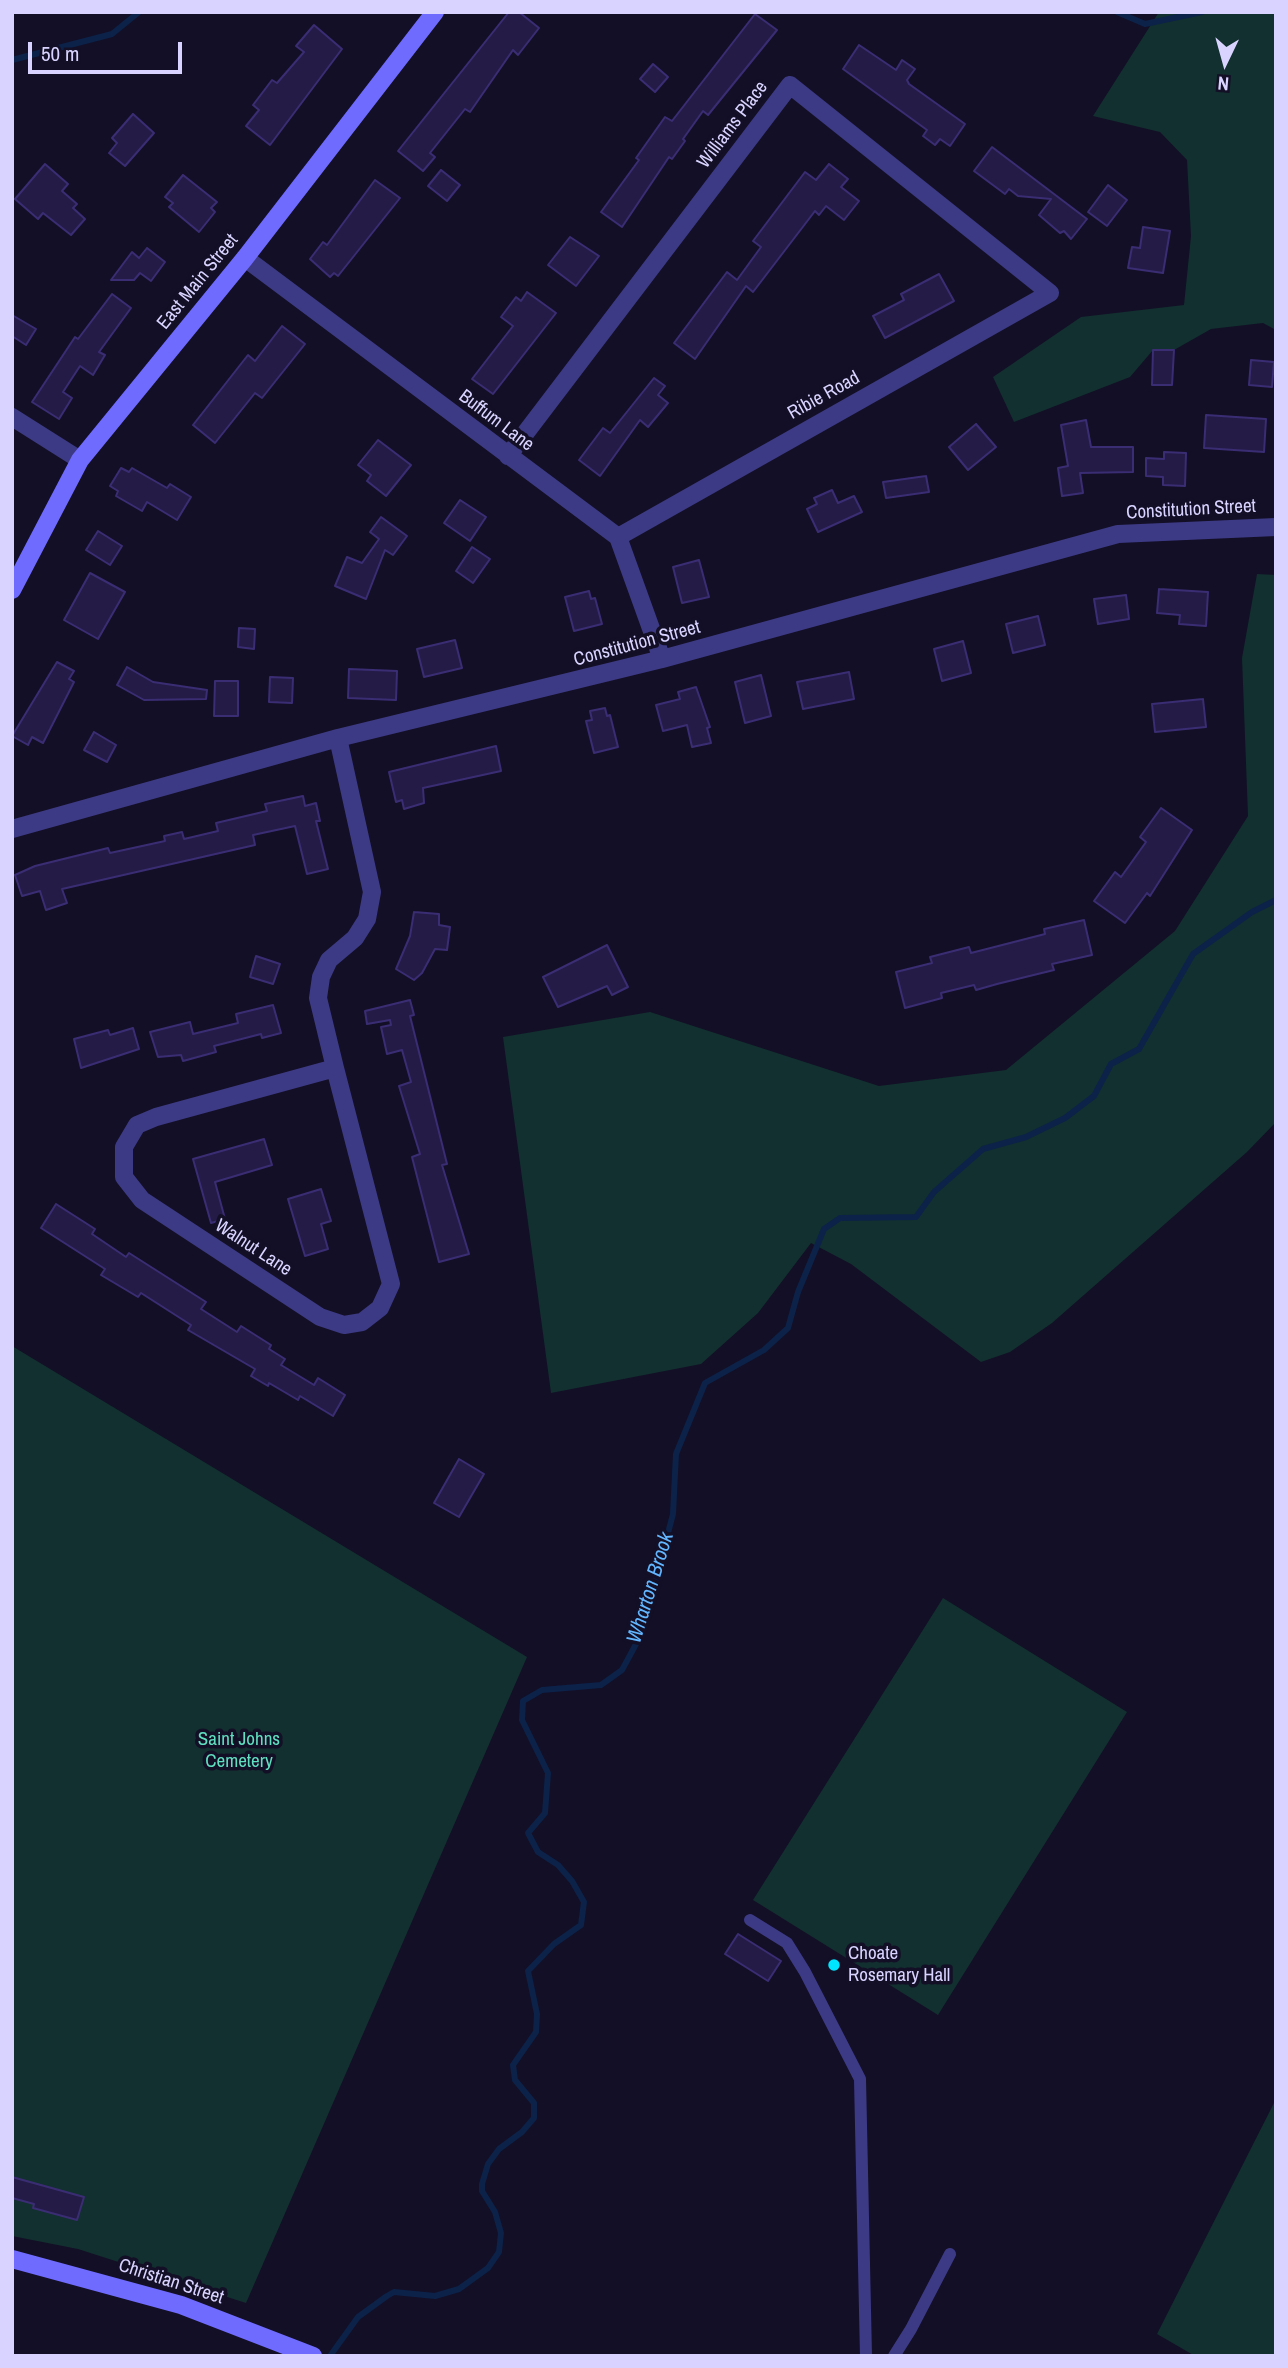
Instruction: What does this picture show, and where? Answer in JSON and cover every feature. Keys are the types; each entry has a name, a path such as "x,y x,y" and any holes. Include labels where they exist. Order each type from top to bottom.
{"main road":[{"name":"East Main Street","path":"12,590 80,460 245,258 435,12"},
{"name":"Christian Street","path":"12,2259 181,2305 313,2356"}],"street":[{"name":"Williams Place","path":"508,456 790,85 1050,293"},
{"name":"Buffum Lane","path":"245,258 618,537"},
{"name":"Ribie Road","path":"618,537 1050,293"},
{"path":"12,417 80,460"},
{"name":"Constitution Street","path":"12,829 338,738 662,659 1118,534 1276,527"},
{"path":"618,537 662,659"},
{"name":"Walnut Lane","path":"335,1068 156,1117 137,1125 124,1147 124,1177 142,1200 320,1317 344,1325 362,1322 380,1308 391,1284 318,998 321,977 329,960 355,938 367,919 372,892 338,738"}],"lane":[{"path":"750,1920 787,1943 806,1972 860,2080 866,2356"},
{"path":"894,2356 912,2329 950,2254"}],"green space":[{"path":"1159,12 1276,12 1276,330 1263,323 1211,329 1174,350 1153,350 1130,377 1014,422 993,377 1081,317 1184,305 1191,236 1187,160 1160,132 1093,116"},
{"path":"1257,574 1276,575 1276,1122 1247,1152 1052,1323 1010,1352 981,1362 851,1264 811,1243 758,1313 701,1364 551,1393 503,1037 650,1012 879,1086 1006,1070 1175,931 1248,816 1242,658"},
{"name":"Saint Johns Cemetery","path":"12,1346 527,1657 246,2303 78,2249 12,2236"},
{"path":"943,1598 1127,1712 938,2015 753,1900"},
{"path":"1276,2099 1276,2356 1195,2356 1157,2334"}],"building":[{"path":"509,12 519,12 539,28 518,55 513,50 470,112 465,109 430,153 435,157 423,171 398,151"},
{"path":"755,14 777,30 708,115 703,111 683,139 685,141 672,159 669,157 622,227 601,212 639,160 636,158 665,117 672,121"},
{"path":"314,25 342,49 270,145 246,126 259,110 253,105 272,80 277,83 304,52 296,46"},
{"path":"859,45 896,70 902,60 915,69 907,80 909,84 965,124 950,146 940,139 935,145 923,136 927,130 843,69"},
{"path":"653,64 668,77 655,92 640,79"},
{"path":"133,114 154,133 125,166 109,153 117,143 112,138"},
{"path":"992,147 1087,219 1071,239 1064,231 1060,233 1039,215 1051,199 1018,196 1009,189 1005,194 974,171"},
{"path":"45,164 68,184 62,191 77,204 73,208 85,219 71,235 43,213 38,219 15,199"},
{"path":"829,164 848,179 841,187 859,201 844,220 826,206 819,215 815,211 753,292 746,286 695,359 674,343 727,272 737,280 761,247 753,241 805,172 816,180"},
{"path":"441,170 460,185 447,201 428,186"},
{"path":"183,175 217,202 211,208 215,212 199,232 169,207 173,203 165,197"},
{"path":"375,180 400,198 338,276 334,273 330,277 310,259 323,242 327,245"},
{"path":"1108,185 1127,200 1107,226 1088,212"},
{"path":"1143,227 1170,231 1163,273 1128,268 1132,247 1140,248"},
{"path":"570,237 599,256 576,286 548,265"},
{"path":"147,248 165,262 151,281 140,273 134,280 111,280 132,252 139,258"},
{"path":"939,274 954,301 885,338 873,316 904,300 901,294"},
{"path":"527,292 556,313 493,394 472,379 513,326 501,317 516,297 521,301"},
{"path":"112,294 131,308 99,352 105,355 93,375 80,366 63,392 72,398 59,419 32,402 75,337 78,339"},
{"path":"12,315 36,329 26,345 12,336"},
{"path":"282,326 305,344 262,398 255,393 215,443 193,425 248,355 255,361"},
{"path":"1153,350 1174,350 1172,385 1152,385"},
{"path":"1251,360 1274,362 1272,387 1249,385"},
{"path":"654,378 665,386 658,395 668,403 648,427 640,420 600,476 579,460 603,428 610,433"},
{"path":"1206,415 1266,419 1264,452 1204,448"},
{"path":"1086,420 1091,447 1133,447 1133,472 1080,473 1083,493 1062,496 1058,468 1068,466 1061,425"},
{"path":"976,424 996,447 968,470 949,447"},
{"path":"378,440 411,465 386,496 367,481 371,475 358,465"},
{"path":"1164,452 1186,453 1185,486 1163,485 1163,477 1146,476 1146,458 1164,459"},
{"path":"121,468 129,472 132,468 167,488 170,484 191,497 177,520 147,502 142,511 116,496 118,491 110,486"},
{"path":"926,476 929,492 886,498 883,482"},
{"path":"832,490 838,503 854,496 862,512 818,532 807,509 817,504 814,498"},
{"path":"460,500 486,517 470,541 444,523"},
{"path":"381,517 407,536 393,555 385,550 366,599 335,586 347,557 362,563 379,539 370,532"},
{"path":"98,531 122,546 110,565 86,550"},
{"path":"472,547 490,559 473,583 456,571"},
{"path":"699,560 709,597 682,603 673,567"},
{"path":"90,573 125,592 98,639 64,620"},
{"path":"1159,589 1208,592 1206,626 1179,624 1180,615 1157,613"},
{"path":"589,591 591,599 595,598 602,624 574,631 565,597"},
{"path":"1126,595 1129,619 1098,624 1094,599"},
{"path":"1038,616 1045,645 1013,653 1006,624"},
{"path":"239,628 255,629 254,649 238,647"},
{"path":"455,640 462,668 424,677 417,649"},
{"path":"963,641 971,673 942,681 934,649"},
{"path":"57,662 74,671 69,679 74,682 43,743 32,737 28,745 12,736"},
{"path":"127,667 153,682 207,690 206,699 144,700 117,685"},
{"path":"349,669 397,671 396,700 348,698"},
{"path":"849,672 854,699 803,709 797,682"},
{"path":"761,675 771,716 745,723 735,682"},
{"path":"270,677 293,678 292,703 269,702"},
{"path":"215,681 238,681 238,716 214,716"},
{"path":"696,687 710,727 707,728 711,743 692,747 687,725 663,731 656,705 680,699 678,692"},
{"path":"1203,699 1206,727 1155,732 1152,704"},
{"path":"605,708 607,716 610,715 618,747 594,753 586,721 592,720 590,711"},
{"path":"94,732 116,745 107,762 84,750"},
{"path":"496,746 501,771 423,788 424,803 404,809 402,800 396,802 389,772"},
{"path":"303,796 305,806 316,803 320,821 316,821 328,869 307,874 295,826 253,835 255,845 62,889 67,903 46,910 40,891 22,896 15,875 35,866 108,848 110,853 165,841 164,836 182,832 184,839 218,831 216,823 267,811 265,804"},
{"path":"1161,808 1192,830 1150,896 1147,893 1125,923 1094,901 1115,872 1121,877 1146,842 1140,837"},
{"path":"414,912 439,914 439,925 450,927 447,950 435,949 422,973 414,980 396,969 410,936"},
{"path":"1084,920 1092,955 1052,964 1054,970 976,990 974,985 941,993 942,998 905,1008 896,972 932,963 930,957 969,947 971,953 1045,934 1044,929"},
{"path":"607,945 628,987 612,995 607,986 558,1007 543,977"},
{"path":"256,956 280,964 273,984 250,977"},
{"path":"410,1000 414,1015 410,1016 447,1164 442,1165 469,1254 439,1262 412,1157 420,1154 399,1086 411,1082 402,1050 387,1054 381,1027 391,1025 390,1020 367,1024 365,1011"},
{"path":"273,1005 281,1033 262,1038 261,1034 214,1046 216,1052 183,1061 181,1055 158,1057 150,1032 190,1022 193,1034 238,1023 236,1014"},
{"path":"133,1028 139,1049 81,1068 74,1039 108,1030 110,1035"},
{"path":"264,1139 272,1165 215,1182 225,1219 211,1223 193,1159"},
{"path":"321,1189 331,1221 321,1224 328,1249 305,1256 288,1199"},
{"path":"56,1204 95,1229 92,1234 126,1257 129,1253 206,1302 201,1309 237,1332 241,1326 271,1345 269,1349 285,1359 281,1365 314,1385 318,1378 345,1395 333,1416 300,1396 298,1400 251,1376 255,1369 188,1330 191,1325 141,1293 138,1297 101,1275 105,1269 41,1228"},
{"path":"459,1459 484,1474 459,1517 434,1503"},
{"path":"738,1934 781,1961 768,1981 725,1954"},
{"path":"12,2177 84,2197 77,2220 33,2208 34,2204 12,2198"}],"waterway":[{"path":"12,60 112,34 139,12"},
{"path":"1117,12 1145,24 1202,12"},
{"name":"Wharton Brook","path":"330,2356 358,2317 387,2296 394,2292 435,2296 459,2289 488,2268 499,2252 501,2233 495,2212 482,2191 482,2184 488,2164 499,2149 522,2132 534,2118 534,2103 515,2080 513,2065 536,2032 537,2014 528,1971 554,1944 581,1925 584,1902 572,1881 558,1865 538,1852 528,1833 545,1813 548,1773 522,1720 523,1701 542,1690 601,1685 622,1670 642,1633 673,1514 676,1454 705,1383 764,1350 788,1328 798,1292 824,1229 840,1218 916,1217 934,1192 983,1149 1026,1137 1065,1118 1094,1096 1111,1064 1139,1049 1193,954 1252,912 1276,900"}],"place":[{"name":"Choate Rosemary Hall","path":"834,1965"}]}
